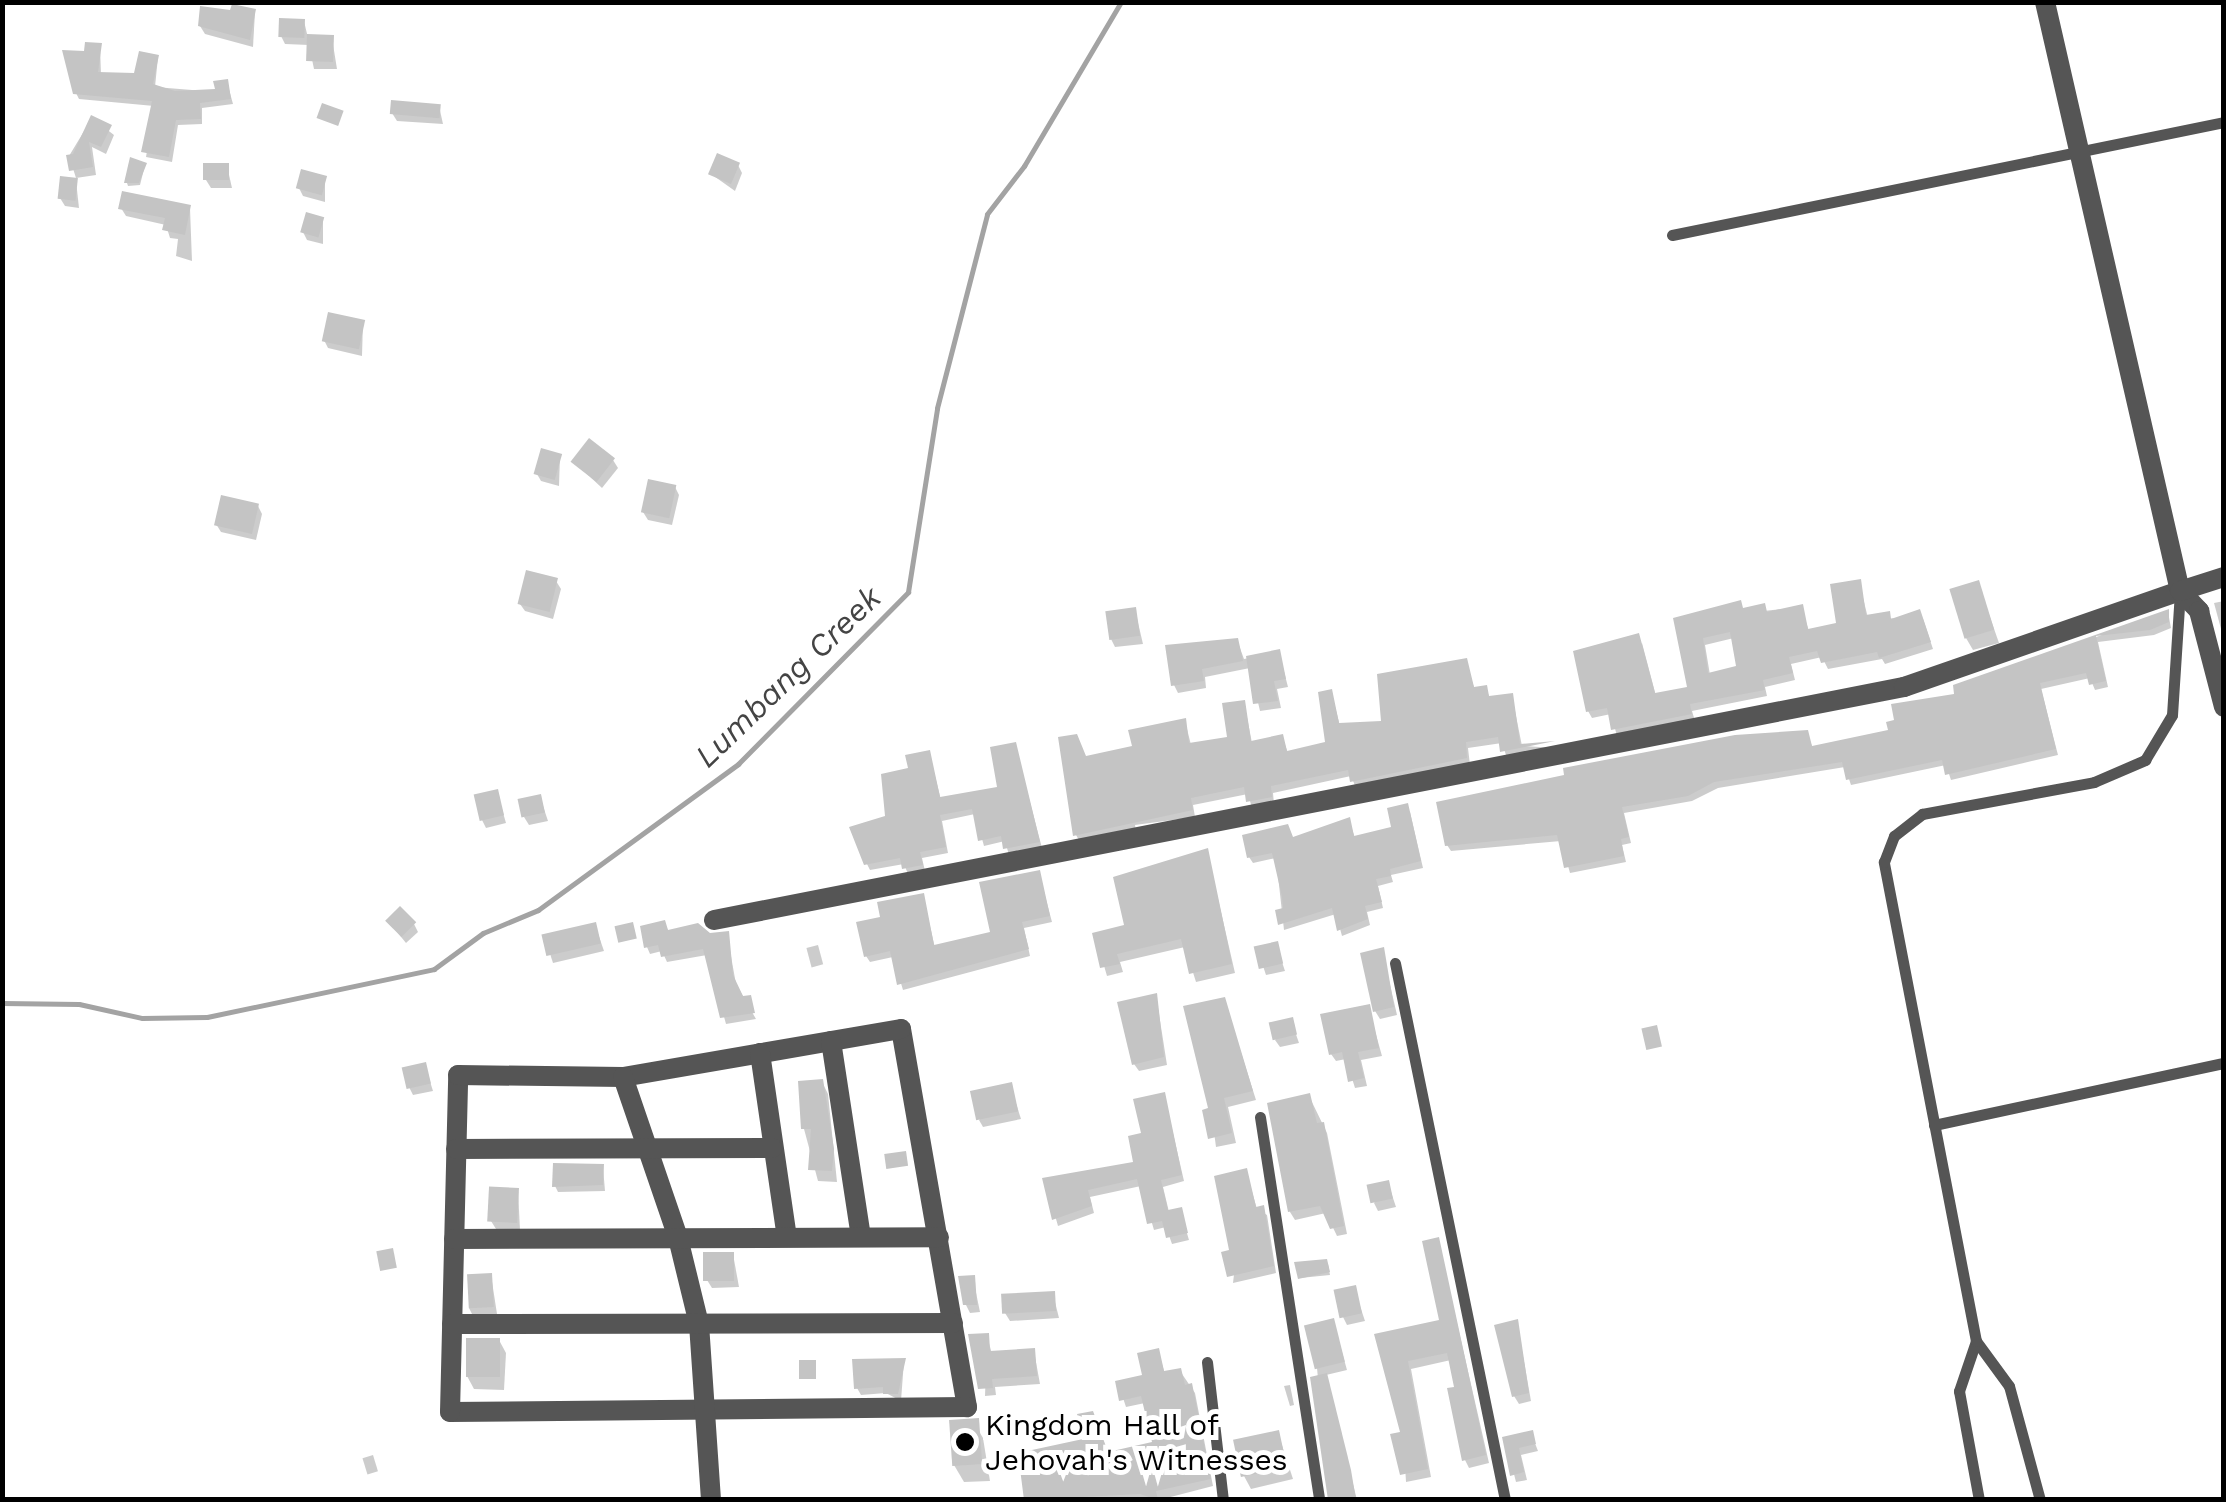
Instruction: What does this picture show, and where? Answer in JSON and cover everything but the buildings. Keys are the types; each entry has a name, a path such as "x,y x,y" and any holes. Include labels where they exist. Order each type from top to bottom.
{"street":[{"path":"2045,2 2180,591 2199,611 2224,707"},
{"path":"714,920 1904,687 2224,577"},
{"path":"901,1029 967,1407 450,1412 458,1075 623,1077 760,1054 901,1029"},
{"path":"831,1041 861,1237"},
{"path":"760,1054 787,1237"},
{"path":"623,1077 678,1238 699,1324 712,1500"},
{"path":"456,1149 772,1148"},
{"path":"454,1239 939,1237"},
{"path":"452,1324 953,1323"}],"lane":[{"path":"1672,235 2224,122"},
{"path":"2040,1500 2009,1386 1976,1341 1884,862 1894,836 1922,814 2094,782 2145,760 2172,714 2180,591"},
{"path":"1395,963 1505,1500"},
{"path":"1934,1125 2224,1063"},
{"path":"1260,1117 1319,1500"},
{"path":"1976,1341 1958,1391 1979,1500"},
{"path":"1206,1362 1223,1500"}],"waterway":[{"name":"Lumbang Creek","path":"2,1003 79,1004 142,1018 207,1017 434,969 483,933 538,910 738,764 908,592 937,408 987,214 1024,166 1121,2"}],"place":[{"name":"Kingdom Hall of Jehovah's Witnesses","path":"965,1442"}]}
